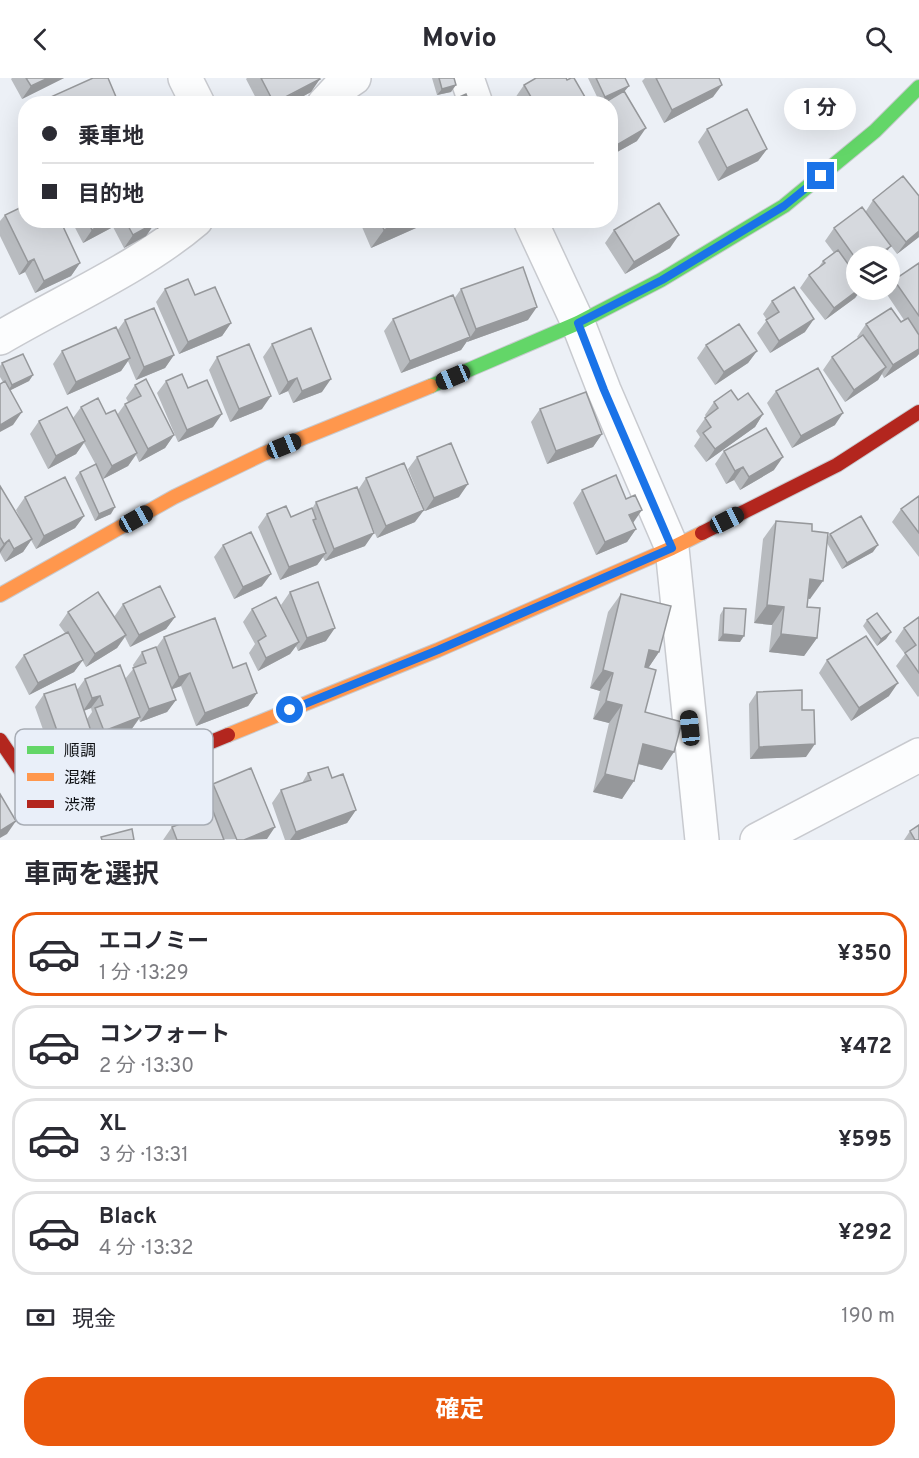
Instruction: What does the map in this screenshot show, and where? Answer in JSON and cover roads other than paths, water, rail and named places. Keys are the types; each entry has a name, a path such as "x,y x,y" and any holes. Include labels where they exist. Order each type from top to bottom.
{"street":[{"path":"185,78 194,96"},
{"path":"331,96 354,78"},
{"path":"467,78 473,96"},
{"path":"0,595 174,497 263,454 390,404 578,323 662,280 784,206 875,131 919,87"},
{"path":"0,338 124,268 187,228"},
{"path":"534,228 578,323 604,390 672,548 702,840"},
{"path":"213,742 438,650 672,548 837,465 919,412"},
{"path":"0,740 15,762"},
{"path":"758,840 919,755"}]}
